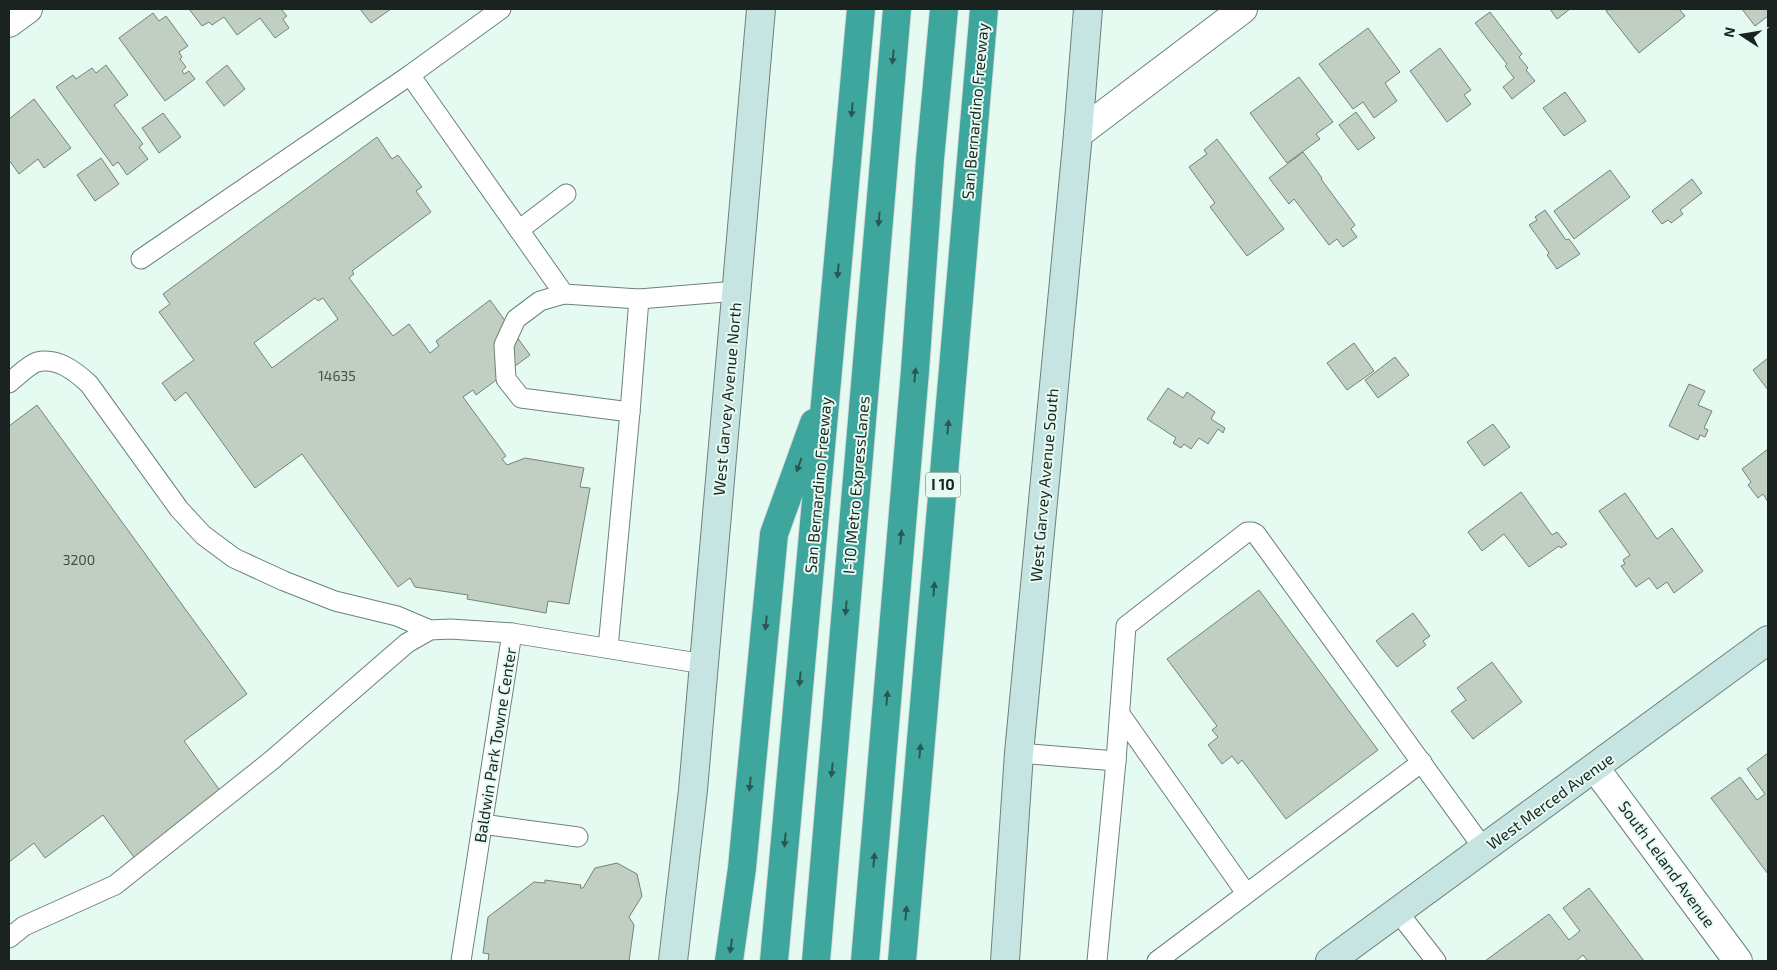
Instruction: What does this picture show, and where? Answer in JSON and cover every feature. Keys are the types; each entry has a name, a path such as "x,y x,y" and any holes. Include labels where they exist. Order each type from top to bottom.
{"highway":[{"name":"San Bernardino Freeway","path":"774,961 861,9"},
{"name":"I-10 Metro ExpressLanes","path":"816,961 897,9"},
{"path":"865,961 916,371 930,159 944,9"},
{"name":"San Bernardino Freeway","path":"902,961 984,9"},
{"path":"729,961 742,868 774,534 827,386"}],"street":[{"path":"9,23 28,9"},
{"name":"West Garvey Avenue North","path":"673,961 693,790 761,9"},
{"name":"West Garvey Avenue South","path":"1005,961 1018,754 1078,134 1088,9"},
{"path":"1078,134 1243,9"},
{"name":"West Merced Avenue","path":"1332,961 1768,640"},
{"name":"South Leland Avenue","path":"1595,768 1738,961"}],"lane":[{"path":"141,258 410,75 502,9"},
{"path":"410,75 564,294"},
{"path":"518,230 566,194"},
{"path":"630,412 521,398 506,379 504,345 516,318 540,301 564,294 639,299 736,291"},
{"path":"608,648 639,299"},
{"path":"9,383 36,363 47,361 75,371 89,384 178,509 203,535 234,558 327,598 397,616 430,630 450,629 512,633"},
{"path":"1097,961 1116,761 1126,626 1247,532 1256,534 1484,849"},
{"path":"9,938 24,926 115,886 272,760 407,643 430,630"},
{"name":"Baldwin Park Towne Center","path":"461,961 512,633 704,664"},
{"path":"1120,714 1246,893"},
{"path":"1018,754 1116,761"},
{"path":"1157,961 1422,762"},
{"path":"482,824 578,837"},
{"path":"1398,912 1436,961"}],"building":[{"path":"189,9 281,9 287,16 283,19 289,28 275,38 260,18 237,35 224,17 212,25 209,22 202,26"},
{"path":"360,9 391,9 371,23"},
{"path":"1550,9 1570,9 1557,19"},
{"path":"1609,9 1679,9 1685,16 1639,53 1606,11"},
{"path":"1742,9 1768,9 1768,16 1755,26"},
{"path":"1490,12 1522,54 1519,57 1535,81 1512,99 1503,87 1514,78 1505,66 1507,64 1475,23"},
{"path":"153,13 159,21 166,16 188,46 179,52 182,57 180,59 186,67 182,71 184,74 189,71 195,79 165,101 119,38"},
{"path":"1368,28 1400,72 1385,83 1397,101 1374,118 1363,102 1353,109 1319,64"},
{"path":"1440,48 1471,90 1464,95 1471,104 1447,122 1410,71"},
{"path":"106,65 128,95 114,105 143,144 139,147 148,159 127,175 118,162 113,166 56,87 73,75 76,79 92,68 96,73"},
{"path":"227,65 245,89 224,106 206,82"},
{"path":"1299,77 1333,122 1316,134 1320,139 1287,163 1250,113"},
{"path":"1565,92 1586,121 1564,136 1543,108"},
{"path":"34,99 71,148 44,168 38,159 19,174 9,160 9,119"},
{"path":"1356,112 1375,138 1358,150 1339,125"},
{"path":"163,113 181,137 159,153 142,128"},
{"path":"377,137 392,159 398,155 422,187 416,191 431,212 352,271 354,274 349,278 393,336 409,324 430,353 439,346 436,341 490,300 530,355 476,395 473,390 463,397 506,456 502,459 507,465 525,458 584,468 580,487 590,488 569,604 548,601 546,613 467,599 468,595 415,587 410,578 398,587 302,454 255,488 186,392 175,401 162,383 194,360 159,312 170,304 163,294","holes":["315,298 318,301 323,298 338,319 272,368 254,343"]},
{"path":"1217,139 1284,229 1247,256 1210,207 1215,203 1189,167 1207,154 1204,150"},
{"path":"1303,152 1355,225 1351,229 1357,237 1343,247 1337,239 1329,245 1294,199 1289,204 1269,178"},
{"path":"101,158 119,184 95,201 77,175"},
{"path":"1610,170 1630,197 1574,239 1554,211"},
{"path":"1692,179 1702,193 1680,210 1683,214 1671,223 1668,220 1662,224 1652,211"},
{"path":"1545,210 1566,240 1569,239 1580,254 1557,269 1547,255 1549,253 1529,225 1537,220 1535,217"},
{"path":"1354,343 1374,371 1347,390 1327,363"},
{"path":"1395,357 1409,375 1378,398 1365,380"},
{"path":"1768,358 1768,390 1753,370"},
{"path":"1689,384 1705,391 1698,405 1712,411 1704,428 1708,430 1705,437 1700,435 1698,440 1669,426"},
{"path":"1168,388 1183,398 1187,392 1215,412 1211,419 1225,428 1223,433 1218,429 1208,444 1199,438 1191,449 1184,444 1181,448 1173,443 1176,438 1147,419"},
{"path":"37,405 247,694 184,741 224,796 136,860 103,815 45,858 34,843 9,862 9,426"},
{"path":"1493,424 1510,447 1484,466 1467,442"},
{"path":"1768,449 1768,502 1763,494 1758,498 1748,485 1751,482 1742,469"},
{"path":"1521,492 1552,535 1557,532 1567,544 1561,548 1559,546 1529,567 1504,534 1482,551 1468,532"},
{"path":"1625,493 1657,539 1672,528 1703,571 1674,593 1667,582 1657,589 1649,578 1636,587 1621,566 1625,564 1623,560 1630,555 1599,511"},
{"path":"1259,590 1378,750 1286,819 1242,760 1238,764 1232,756 1222,764 1208,745 1218,737 1212,730 1217,726 1167,659"},
{"path":"1413,613 1430,636 1423,641 1426,645 1397,667 1376,641"},
{"path":"1492,662 1522,702 1473,739 1451,711 1466,700 1457,688"},
{"path":"1768,753 1768,874 1711,798 1740,777 1757,800 1765,794 1747,769"},
{"path":"617,863 637,874 642,896 629,917 634,925 629,961 488,961 489,954 483,953 488,917 534,882 545,883 545,880 581,885 580,888 583,888 595,868"},
{"path":"1589,888 1644,961 1588,961 1583,955 1578,961 1485,961 1549,914 1569,940 1580,931 1563,908"}]}
